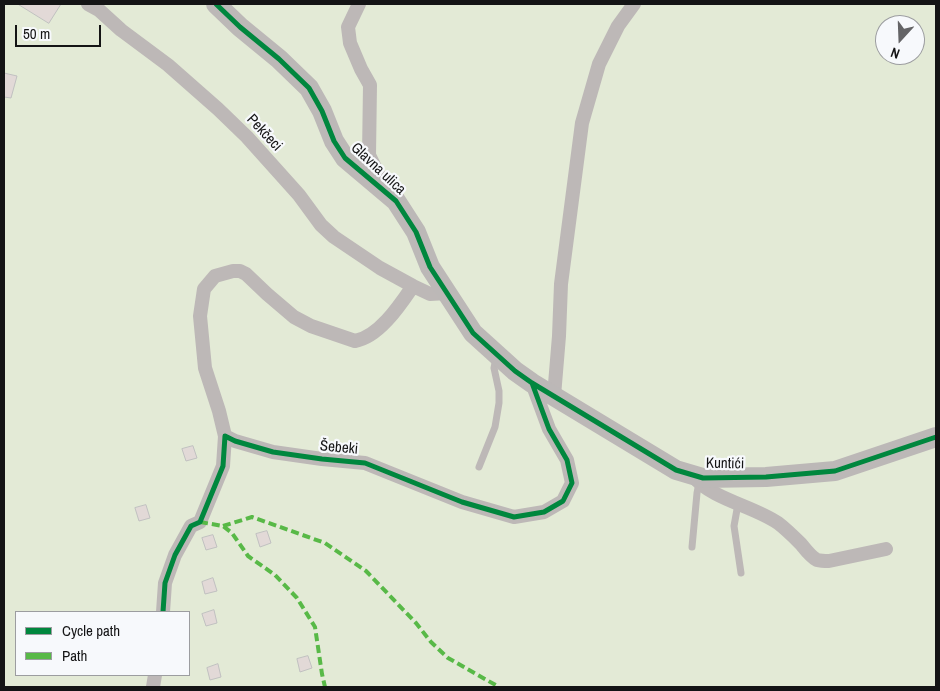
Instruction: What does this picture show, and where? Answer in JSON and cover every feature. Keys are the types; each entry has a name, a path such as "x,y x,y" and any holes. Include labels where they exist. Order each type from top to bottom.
{"street":[{"name":"Pekčeci","path":"88,4 99,10 120,30 168,65 218,109 247,137 299,195 321,225 334,237 380,268 413,286 430,294 447,293"},
{"name":"Glavna ulica","path":"216,4 310,88 334,140 345,158 396,201 416,232 430,267 473,333 514,371 532,383"},
{"name":"Glavna ulica","path":"359,4 348,27 350,43 370,85 370,155 382,182 380,187"},
{"path":"554,396 561,284 582,123 599,64 618,26 634,4"},
{"path":"163,611 165,584 175,555 191,526 200,522 223,466 225,436 205,368 200,316 204,289 215,276 232,271 240,271 246,274 266,294 294,317 311,326 355,341 370,335 391,316 413,286"},
{"name":"Kuntići","path":"532,383 723,497 761,513 797,540 815,559 829,561 886,549"},
{"name":"Šebeki","path":"225,436 273,452 322,460 365,463 462,502 514,517 544,512 563,501 572,483 567,460 549,429 532,383"},
{"name":"Kuntići","path":"695,479 766,477 835,470 936,437"}],"lane":[{"path":"479,467 495,427 499,404 499,391 494,368 497,355"},
{"path":"692,547 697,493 695,479"},
{"path":"738,503 734,526 741,573"}],"green space":[{"path":"4,4 936,4 936,687 4,687"}],"building":[{"path":"18,4 61,4 49,23"},
{"path":"4,73 17,76 11,98 4,97"},
{"path":"193,446 197,458 186,461 182,449"},
{"path":"146,505 150,518 139,521 135,508"},
{"path":"267,531 271,543 260,547 256,534"},
{"path":"213,535 217,547 206,550 202,538"},
{"path":"213,578 217,591 205,594 202,582"},
{"path":"214,610 217,623 206,626 202,614"},
{"path":"308,656 312,668 300,672 297,659"},
{"path":"218,664 221,677 210,680 207,668"}],"marked path":[{"path":"223,526 252,517 325,543 366,571 448,658 499,687"},
{"path":"200,522 223,526 232,533 248,556 275,575 297,598 315,627 325,687"}],"cycle path":[{"path":"216,4 309,88 322,111 334,141 345,158 396,201 416,232 430,267 473,333 515,371 532,383 676,470 703,478 766,477 835,471 936,437"},
{"path":"163,611 165,583 175,555 191,526 200,522 223,466 225,436 235,441 273,452 365,463 462,502 514,517 544,512 563,501 572,483 567,460 549,429 532,383"}]}
